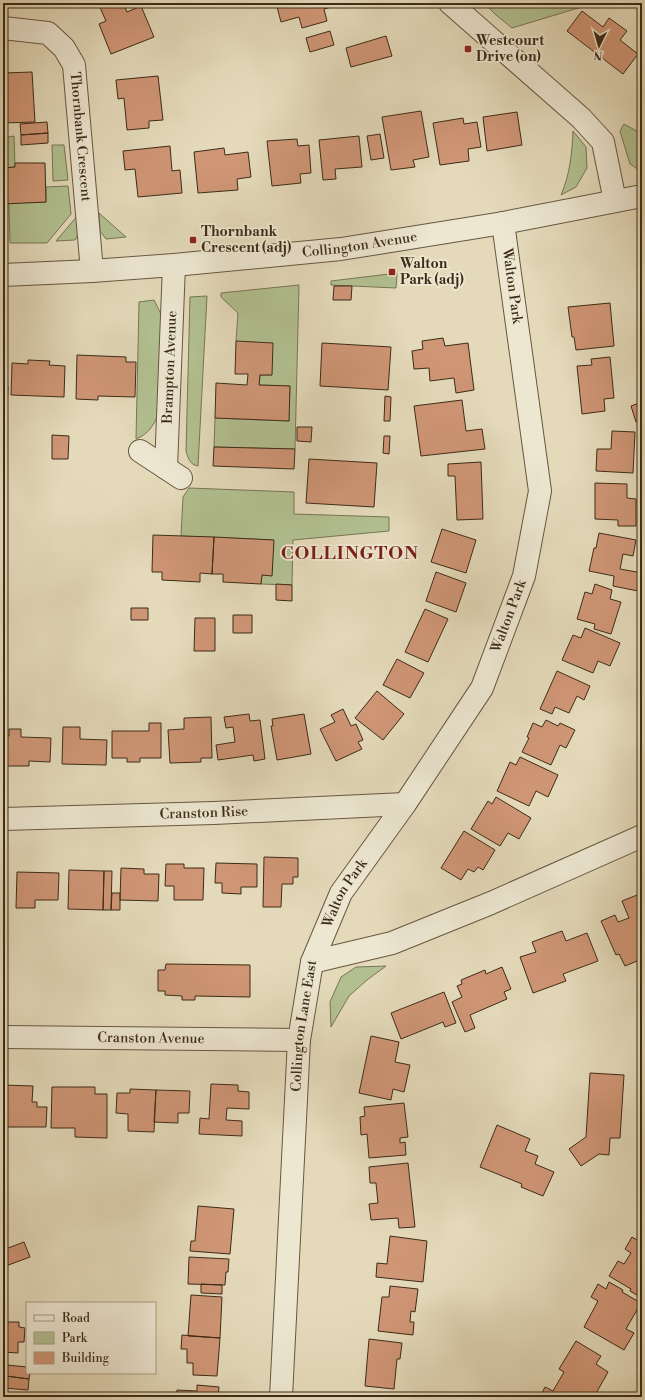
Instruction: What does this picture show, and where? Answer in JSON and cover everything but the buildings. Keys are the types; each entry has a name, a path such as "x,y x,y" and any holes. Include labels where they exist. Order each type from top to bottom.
{"street":[{"path":"450,3 581,118 603,142 615,201"},
{"name":"Thornbank Crescent","path":"3,28 48,33 64,48 74,65 92,271"},
{"name":"Collington Avenue","path":"3,276 174,265 341,249 503,223 642,196"},
{"name":"Walton Park","path":"312,962 341,893 405,804 482,688 524,576 540,491 503,223"},
{"name":"Brampton Avenue","path":"140,451 173,473 174,265"},
{"name":"Cranston Rise","path":"3,819 214,813 405,804"},
{"name":"Collington Lane East","path":"281,1397 299,1040 312,962 392,943 491,903 642,836"},
{"name":"Cranston Avenue","path":"3,1037 299,1040"}],"green space":[{"path":"484,3 595,3 512,28"},
{"path":"624,124 642,134 642,172 630,164 620,131"},
{"path":"573,131 586,147 587,168 576,187 561,195 567,179 570,164"},
{"path":"14,136 15,167 3,168 3,138"},
{"path":"52,145 64,145 68,180 53,181"},
{"path":"68,186 71,214 47,243 10,243 9,203 46,202 46,187"},
{"path":"99,213 126,237 106,239 100,231"},
{"path":"79,214 80,232 75,240 56,241"},
{"path":"397,273 396,288 331,285 331,281"},
{"path":"299,285 295,449 214,447 215,418 289,421 290,386 259,385 260,375 272,375 236,341 238,313 221,297 221,293"},
{"path":"207,296 198,466 191,463 186,451 190,297"},
{"path":"154,300 161,314 159,411 151,428 141,437 136,439 139,302"},
{"path":"189,488 294,492 294,514 389,517 389,531 293,540 292,585 261,584 262,575 272,575 273,540 181,536 183,497"},
{"path":"386,966 349,996 331,1027 330,1002 341,977 356,967"}],"place":[{"name":"Westcourt Drive (on)","path":"468,49"},
{"name":"Thornbank Crescent (adj)","path":"193,240"},
{"name":"Walton Park (adj)","path":"392,272"}],"district":[{"name":"COLLINGTON","path":"350,553"}]}
